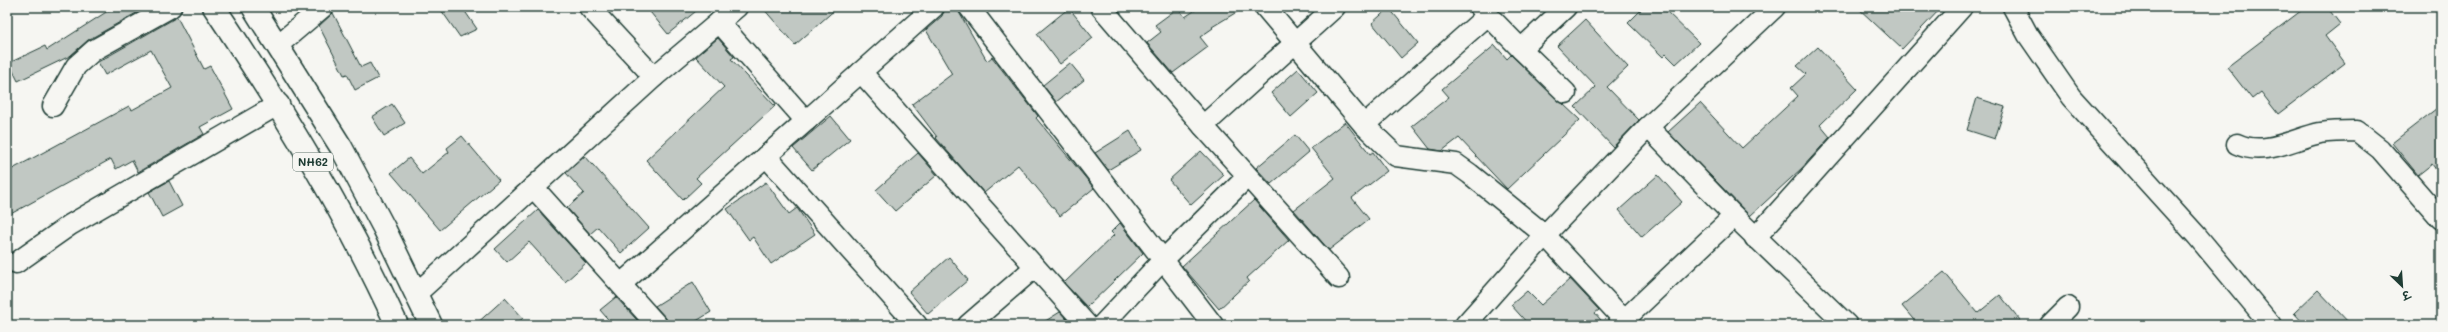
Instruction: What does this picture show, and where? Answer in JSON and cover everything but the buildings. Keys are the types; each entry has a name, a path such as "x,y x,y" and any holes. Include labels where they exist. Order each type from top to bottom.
{"highway":[{"name":"NH62","path":"214,7 279,104 357,241 397,325"},
{"name":"NH62","path":"253,7 341,147 384,228 431,325"}],"street":[{"path":"53,106 76,66 94,50 171,7"},
{"path":"278,45 323,7"},
{"path":"589,7 654,77"},
{"path":"416,294 654,77 737,7"},
{"path":"621,284 934,7"},
{"path":"969,7 1213,325"},
{"path":"1265,7 1294,44 1364,125 1396,156 1456,164 1545,235 1626,322 1734,216"},
{"path":"1203,126 1335,7"},
{"path":"1521,49 1566,7"},
{"path":"1465,325 1545,235 1648,127 1775,7"},
{"path":"1755,238 1962,7"},
{"path":"2013,7 2028,35 2071,97 2192,231 2271,325"},
{"path":"1109,10 1203,126 1247,177 1339,278"},
{"path":"1364,125 1484,11 1566,93"},
{"path":"719,22 806,121"},
{"path":"861,72 1087,325"},
{"path":"16,263 70,225 279,104"},
{"path":"1648,127 1755,238 1847,325"},
{"path":"2237,144 2246,148 2264,150 2321,133 2358,131 2380,149 2441,219"},
{"path":"766,156 917,325"},
{"path":"1102,325 1163,260 1247,177"},
{"path":"533,187 657,325"},
{"path":"968,325 1034,267"},
{"path":"2050,325 2068,307"}]}
